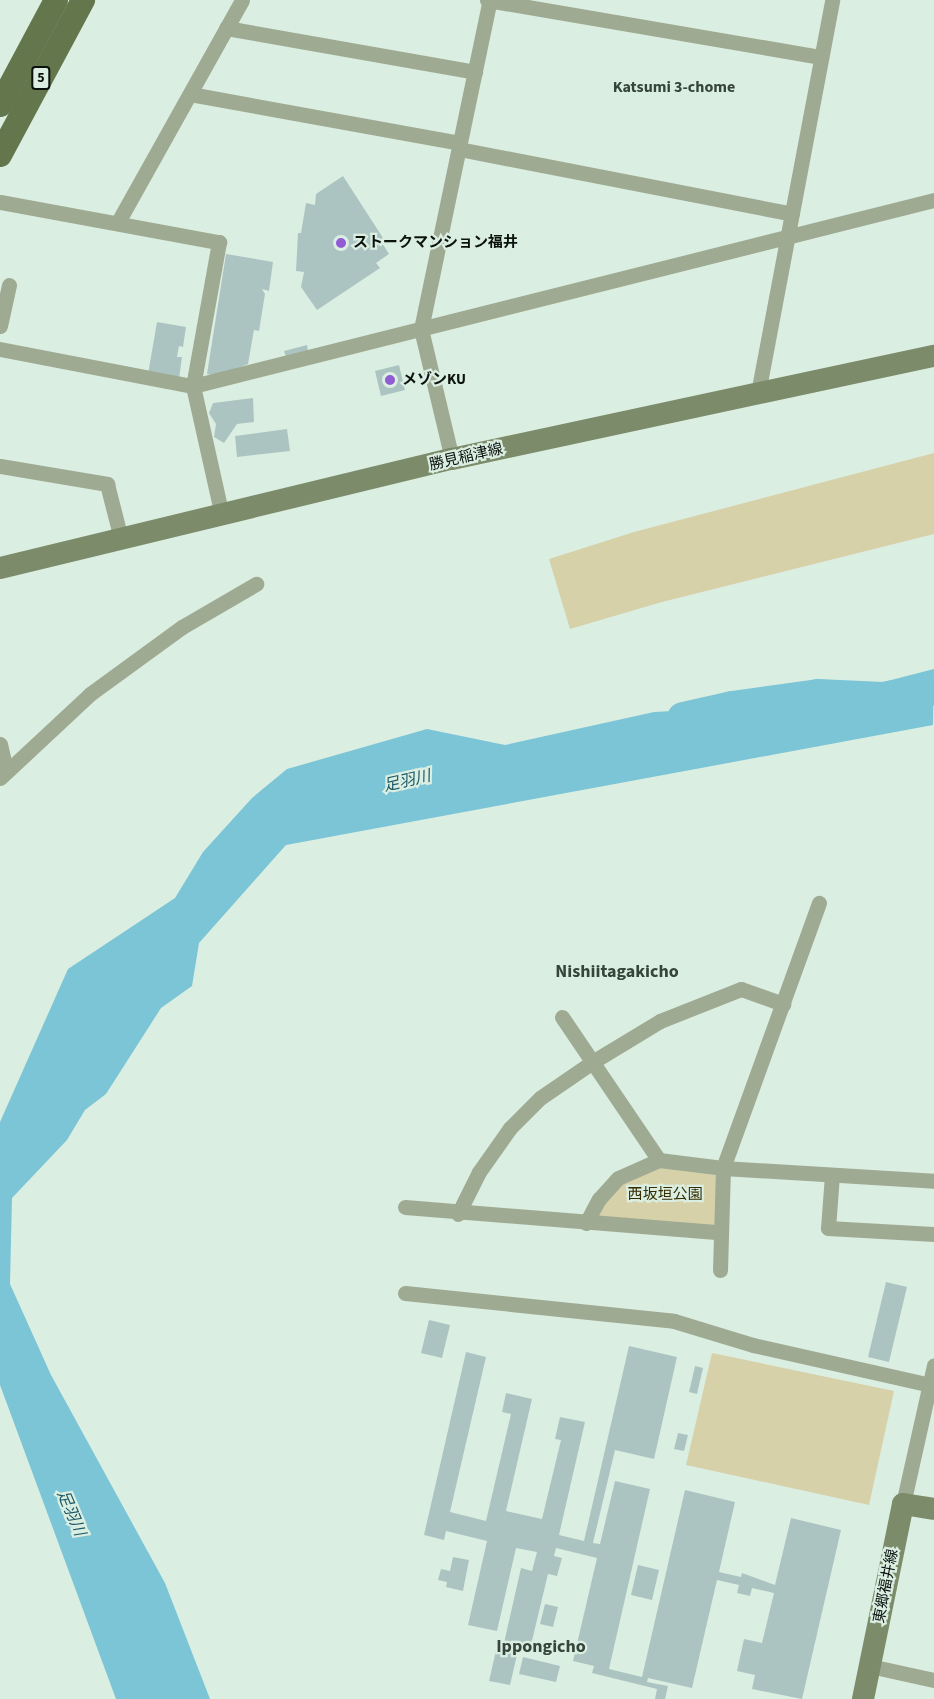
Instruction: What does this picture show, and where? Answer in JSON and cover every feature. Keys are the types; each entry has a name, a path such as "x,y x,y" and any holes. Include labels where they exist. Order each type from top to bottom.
{"main road":[{"name":"5","path":"0,105 56,0"},
{"name":"5","path":"0,155 83,0"},
{"name":"勝見稲津線","path":"0,568 452,459 934,356"},
{"path":"903,1504 934,1509"},
{"name":"東郷福井線","path":"863,1699 903,1504"}],"street":[{"path":"118,222 242,0"},
{"path":"452,459 420,329 489,0 821,57"},
{"path":"758,393 832,0"},
{"path":"226,28 475,72"},
{"path":"189,94 792,214"},
{"path":"0,350 193,386 934,200"},
{"path":"0,202 219,242 193,386 222,516"},
{"path":"0,326 9,285"},
{"path":"0,466 107,484 121,539"},
{"path":"2,773 90,694 182,627 256,584"},
{"path":"0,744 2,773"},
{"path":"720,1270 719,1232 723,1168 819,903"},
{"path":"458,1214 479,1172 510,1128 540,1098 594,1061 660,1021 741,989 783,1004"},
{"path":"562,1017 659,1160"},
{"path":"586,1223 599,1199 618,1178 659,1160 723,1168 934,1180"},
{"path":"832,1175 828,1228 934,1234"},
{"path":"405,1207 458,1214 719,1232"},
{"path":"405,1293 674,1320 753,1345 930,1385"},
{"path":"903,1504 934,1365"},
{"path":"870,1666 934,1680"}],"green space":[{"path":"934,453 934,534 662,602 570,629 549,559 634,532"},
{"name":"西坂垣公園","path":"659,1164 721,1175 715,1228 596,1219 599,1204 617,1183"},
{"path":"712,1353 894,1391 869,1505 686,1465"}],"water":[{"path":"934,669 933,725 286,845 199,943 192,986 161,1008 106,1094 85,1110 67,1140 12,1198 10,1284 51,1375 165,1583 210,1699 116,1699 0,1385 0,1122 68,969 175,898 203,852 252,798 287,769 427,729 505,745 654,712 798,704"}],"building":[{"name":"ストークマンション福井","path":"343,176 385,241 382,243 389,254 376,263 380,268 317,310 301,287 304,272 296,271 298,233 301,233 306,203 315,205 316,194"},
{"path":"226,254 273,262 269,291 262,289 265,294 259,331 254,330 248,364 219,376 207,374"},
{"path":"157,322 186,327 183,347 179,346 177,357 182,357 179,379 148,374"},
{"path":"307,345 308,351 286,357 284,351"},
{"name":"メゾンKU","path":"399,365 405,390 381,396 375,371"},
{"path":"253,398 254,422 237,424 224,443 214,437 216,424 209,413 213,403"},
{"path":"287,429 290,451 237,457 235,436"},
{"path":"886,1282 907,1287 889,1362 868,1357"},
{"path":"429,1320 450,1325 442,1358 421,1353"},
{"path":"629,1346 677,1357 654,1459 615,1450 593,1543 600,1544 615,1481 650,1489 609,1669 642,1677 685,1490 735,1502 719,1572 741,1577 742,1573 775,1585 791,1518 841,1530 802,1699 752,1689 755,1675 737,1671 744,1639 762,1643 774,1593 752,1588 750,1596 737,1593 739,1585 717,1580 692,1688 648,1678 647,1682 668,1686 665,1699 655,1699 657,1689 592,1673 594,1666 573,1661 597,1558 556,1548 554,1556 562,1558 557,1576 548,1574 530,1649 519,1646 510,1685 489,1681 498,1642 504,1643 521,1568 532,1571 537,1552 516,1548 497,1631 468,1625 487,1541 446,1531 444,1540 424,1535 466,1352 486,1357 450,1512 486,1521 511,1414 502,1412 506,1393 532,1399 506,1511 542,1519 561,1440 555,1439 560,1417 585,1422 559,1535 584,1541"},
{"path":"695,1366 703,1368 697,1394 689,1392"},
{"path":"678,1433 688,1435 684,1451 674,1449"},
{"path":"453,1557 469,1560 463,1591 446,1587 447,1582 438,1580 441,1569 450,1571"},
{"path":"638,1565 659,1570 652,1600 631,1595"},
{"path":"545,1604 558,1607 553,1627 540,1624"},
{"path":"523,1657 560,1666 556,1682 519,1674"}],"waterway":[{"name":"足羽川","path":"683,718 732,707 818,695 883,698 934,689"}],"place":[{"name":"ストークマンション福井","path":"341,243"},
{"name":"メゾンKU","path":"390,380"}],"district":[{"name":"Katsumi 3-chome","path":"674,87"},
{"name":"Nishiitagakicho","path":"617,972"},
{"name":"Ippongicho","path":"541,1647"}]}
